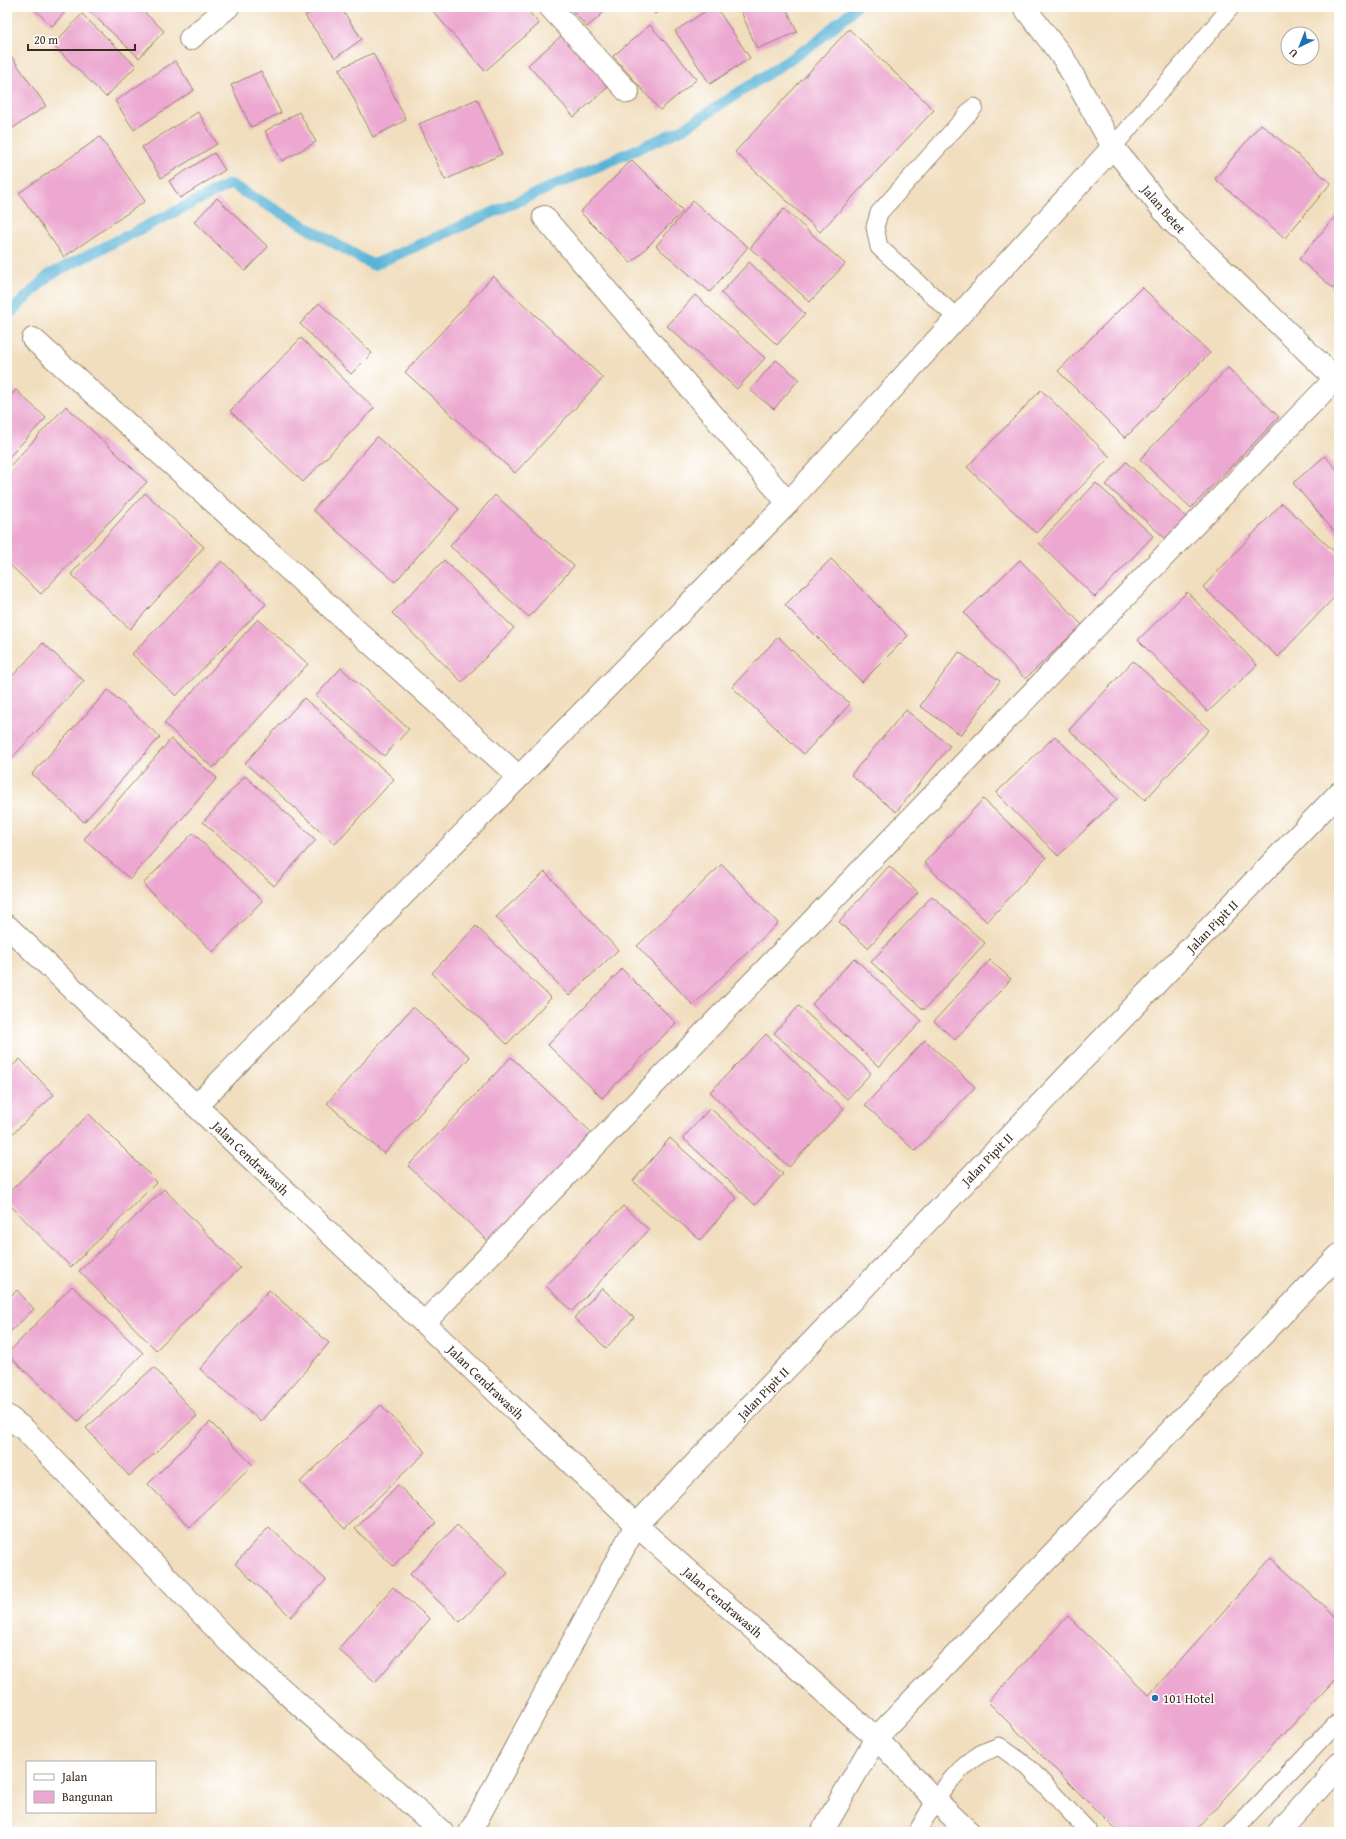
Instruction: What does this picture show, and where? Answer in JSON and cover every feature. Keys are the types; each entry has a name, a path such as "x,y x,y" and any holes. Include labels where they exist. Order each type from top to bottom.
{"street":[{"path":"190,39 228,7"},
{"path":"550,7 628,92"},
{"name":"Jalan Betet","path":"1024,7 1064,59 1113,147 1171,220 1338,379"},
{"path":"196,1106 788,503 1113,147"},
{"path":"544,217 788,503"},
{"path":"33,339 519,777"},
{"path":"424,1323 1338,379"},
{"name":"Jalan Pipit II","path":"470,1832 636,1525 1339,793"},
{"name":"Jalan Cendrawasih","path":"7,926 636,1525 876,1738 935,1800 970,1832"},
{"path":"822,1832 876,1738 1339,1255"},
{"path":"7,1416 25,1430 229,1642 442,1832"},
{"path":"1278,1832 1339,1765"}],"lane":[{"path":"1113,147 1231,7"},
{"path":"956,318 879,247 875,228 879,213 974,107"},
{"path":"1233,1832 1339,1720"},
{"path":"917,1832 935,1800 961,1770 979,1755 999,1746 1026,1766 1089,1832"}],"building":[{"path":"32,7 70,7 52,26"},
{"path":"85,7 139,7 164,31 139,58"},
{"path":"318,7 340,7 362,39 335,58 305,16"},
{"path":"433,7 525,7 539,24 485,71 431,9"},
{"path":"569,7 610,7 587,27"},
{"path":"650,7 665,7 655,14"},
{"path":"712,7 716,7 750,58 710,84 675,31"},
{"path":"739,7 786,7 797,32 757,49"},
{"path":"82,14 136,66 106,97 53,45"},
{"path":"650,25 697,79 660,110 613,56"},
{"path":"849,29 934,110 820,232 735,152"},
{"path":"568,30 614,82 574,117 528,65"},
{"path":"7,50 46,106 7,132"},
{"path":"373,53 406,120 373,137 339,69"},
{"path":"175,61 194,90 134,130 115,101"},
{"path":"261,71 281,113 251,127 231,85"},
{"path":"477,99 502,154 445,180 419,124"},
{"path":"198,112 217,144 161,178 142,147"},
{"path":"299,112 316,142 282,161 265,131"},
{"path":"1261,124 1331,183 1285,238 1215,179"},
{"path":"100,137 145,201 64,257 19,193"},
{"path":"214,153 225,170 180,198 169,181"},
{"path":"632,160 683,211 631,263 580,212"},
{"path":"217,198 268,247 245,271 194,222"},
{"path":"693,201 748,247 710,292 656,246"},
{"path":"784,209 845,264 810,302 750,248"},
{"path":"1339,212 1339,293 1299,259"},
{"path":"749,262 805,314 777,345 721,293"},
{"path":"493,276 603,378 515,473 405,372"},
{"path":"1142,287 1210,353 1125,438 1058,371"},
{"path":"695,295 765,358 737,389 667,326"},
{"path":"319,303 372,353 351,374 300,324"},
{"path":"301,338 374,408 303,482 230,411"},
{"path":"776,360 799,379 774,409 750,390"},
{"path":"1228,368 1279,417 1191,508 1140,459"},
{"path":"16,390 46,418 7,459 7,400"},
{"path":"1041,390 1110,457 1036,533 967,467"},
{"path":"66,406 147,482 41,594 7,562 7,469"},
{"path":"377,437 459,509 395,582 313,510"},
{"path":"1325,456 1339,472 1339,537 1293,483"},
{"path":"1126,462 1187,518 1167,540 1106,485"},
{"path":"1096,483 1153,536 1095,597 1039,543"},
{"path":"145,493 204,547 130,629 71,574"},
{"path":"495,495 574,566 529,617 450,546"},
{"path":"1282,503 1339,556 1339,592 1278,657 1203,587"},
{"path":"831,559 908,636 862,682 785,605"},
{"path":"444,560 514,628 462,682 392,613"},
{"path":"1020,560 1082,625 1025,679 964,613"},
{"path":"222,561 266,604 176,696 132,654"},
{"path":"1187,592 1257,665 1208,712 1138,640"},
{"path":"258,619 308,664 213,768 164,723"},
{"path":"778,637 850,704 804,754 732,687"},
{"path":"43,643 84,681 7,763 7,682"},
{"path":"959,652 1000,681 961,735 920,706"},
{"path":"1133,661 1209,730 1145,800 1069,730"},
{"path":"341,668 409,729 384,756 316,696"},
{"path":"108,690 160,737 84,822 32,774"},
{"path":"304,698 394,779 335,844 245,763"},
{"path":"906,710 950,746 896,812 851,775"},
{"path":"1055,736 1117,799 1058,856 996,793"},
{"path":"171,739 217,778 130,879 84,839"},
{"path":"245,776 316,840 274,886 203,822"},
{"path":"983,799 1046,858 987,922 924,863"},
{"path":"193,833 262,901 213,952 143,884"},
{"path":"722,864 778,923 693,1005 637,946"},
{"path":"889,866 918,892 868,948 839,922"},
{"path":"545,872 618,950 569,996 496,917"},
{"path":"932,896 985,943 924,1010 871,962"},
{"path":"476,926 551,998 507,1044 432,973"},
{"path":"854,958 922,1021 879,1067 812,1004"},
{"path":"990,960 1011,979 955,1040 934,1021"},
{"path":"622,969 676,1023 602,1098 548,1045"},
{"path":"799,1006 871,1073 847,1099 774,1033"},
{"path":"413,1007 470,1057 384,1154 327,1103"},
{"path":"766,1034 844,1109 789,1167 710,1092"},
{"path":"925,1040 975,1087 915,1151 865,1105"},
{"path":"511,1057 592,1133 489,1242 408,1166"},
{"path":"20,1059 54,1095 7,1139 7,1071"},
{"path":"710,1108 783,1174 755,1205 683,1138"},
{"path":"89,1114 157,1182 71,1267 7,1202 7,1194"},
{"path":"670,1138 737,1198 700,1240 633,1181"},
{"path":"164,1189 240,1268 156,1350 79,1271"},
{"path":"623,1206 649,1230 572,1311 546,1286"},
{"path":"72,1286 143,1353 78,1421 7,1354"},
{"path":"602,1288 634,1318 606,1348 574,1318"},
{"path":"17,1290 34,1309 7,1335 7,1300"},
{"path":"269,1290 329,1343 261,1422 200,1369"},
{"path":"154,1367 197,1416 129,1476 86,1428"},
{"path":"381,1405 426,1452 345,1529 300,1482"},
{"path":"210,1422 253,1465 190,1527 148,1484"},
{"path":"398,1485 436,1523 393,1566 355,1529"},
{"path":"457,1525 508,1573 460,1622 410,1574"},
{"path":"269,1527 326,1580 291,1617 235,1564"},
{"name":"101 Hotel","path":"1271,1558 1339,1620 1339,1675 1193,1832 1118,1832 988,1702 1068,1616 1149,1695"},
{"path":"393,1587 430,1619 375,1682 338,1649"}],"waterway":[{"path":"7,316 49,275 230,184 373,265 683,129 815,43 856,7"}],"place":[{"name":"101 Hotel","path":"1155,1698"}]}
